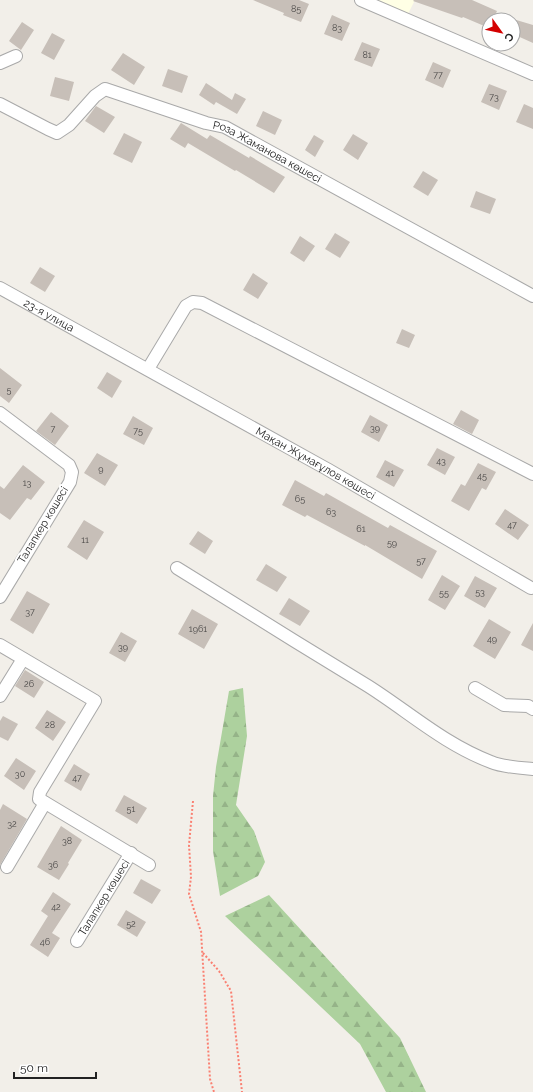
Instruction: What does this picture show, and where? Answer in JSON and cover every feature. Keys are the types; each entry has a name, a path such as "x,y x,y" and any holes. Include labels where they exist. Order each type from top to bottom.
{"street":[{"path":"361,0 533,74"},
{"path":"0,63 16,56"},
{"name":"Роза Жаманова көшесі","path":"0,104 57,133 69,125 95,96 106,89 206,124 225,127 533,296"},
{"name":"23-я улица","path":"0,288 98,342"},
{"path":"148,369 186,306 193,302 202,303 533,474"},
{"name":"Мақан Жұмағұлов көшесі","path":"98,342 320,465 531,588"},
{"name":"Талапкер көшесі","path":"0,413 69,465 72,472 70,482 0,597"},
{"path":"177,568 384,696 426,727 455,745 492,763 533,769"},
{"path":"0,645 95,701 40,792 39,799 45,803 7,867"},
{"path":"0,696 23,659"},
{"path":"475,688 504,705 528,706 533,709"},
{"name":"Талапкер көшесі","path":"45,803 150,864"},
{"name":"Талапкер көшесі","path":"77,941 130,853"}],"path":[{"path":"193,801 190,845 191,877 189,894 201,932 210,1079 214,1092"},
{"path":"202,953 219,972 231,991 242,1092"}],"shaded area":[{"path":"372,0 415,0 407,16"}],"green space":[{"path":"243,688 247,736 236,805 254,831 265,862 258,876 220,896 213,851 213,796 216,767 229,691"},
{"path":"269,895 400,1038 426,1092 386,1092 360,1044 225,916"}],"building":[{"path":"253,0 299,0 309,4 301,22"},
{"path":"472,0 497,11 481,12 481,25 463,17 462,18 413,1"},
{"path":"332,15 350,23 342,41 324,34"},
{"path":"521,21 533,25 533,43 521,38"},
{"path":"22,22 34,30 21,50 9,41"},
{"path":"52,33 65,40 54,60 41,53"},
{"path":"362,42 380,49 372,67 354,60"},
{"path":"123,53 145,67 134,85 111,70"},
{"path":"433,62 451,70 443,88 425,80"},
{"path":"168,69 188,76 182,93 162,86"},
{"path":"55,77 74,82 69,101 50,96"},
{"path":"206,83 232,100 235,93 246,99 237,114 216,102 214,105 199,95"},
{"path":"489,84 507,91 499,110 481,102"},
{"path":"524,104 533,108 533,129 516,122"},
{"path":"96,106 115,117 104,133 85,121"},
{"path":"263,111 282,120 275,135 256,126"},
{"path":"181,123 207,139 210,135 249,158 250,156 285,177 274,193 188,143 185,148 170,139"},
{"path":"124,133 142,142 132,163 113,154"},
{"path":"353,134 368,143 358,160 343,150"},
{"path":"314,135 324,141 315,157 305,150"},
{"path":"423,171 438,180 428,196 413,187"},
{"path":"476,191 496,199 490,214 470,207"},
{"path":"335,233 350,242 340,258 325,249"},
{"path":"300,236 315,246 304,262 290,253"},
{"path":"40,267 55,276 45,292 30,283"},
{"path":"253,273 268,283 258,299 243,290"},
{"path":"402,329 415,335 409,348 396,343"},
{"path":"0,368 22,385 9,403 0,396"},
{"path":"107,372 122,381 112,398 97,388"},
{"path":"461,410 479,420 472,434 453,424"},
{"path":"51,412 69,426 55,445 36,431"},
{"path":"370,415 388,425 379,442 361,432"},
{"path":"133,416 153,428 144,445 123,434"},
{"path":"437,448 455,457 445,475 427,465"},
{"path":"97,453 118,465 105,486 84,473"},
{"path":"385,460 404,470 394,487 376,477"},
{"path":"478,463 496,472 486,490 482,488 469,511 451,501 461,484 465,486"},
{"path":"23,465 45,482 31,500 27,498 10,520 0,513 0,486 4,489"},
{"path":"295,480 324,496 326,493 388,528 390,525 437,551 422,579 365,545 307,515 305,517 282,505"},
{"path":"505,509 529,525 518,540 495,524"},
{"path":"84,520 104,532 87,560 67,547"},
{"path":"198,531 213,541 205,554 189,544"},
{"path":"266,564 287,577 277,592 256,580"},
{"path":"442,575 460,586 445,610 428,600"},
{"path":"475,576 497,588 485,608 464,596"},
{"path":"27,591 50,604 33,634 10,620"},
{"path":"289,598 310,611 300,626 279,614"},
{"path":"192,609 218,624 204,649 178,634"},
{"path":"489,619 511,632 495,659 473,646"},
{"path":"533,623 533,651 521,645"},
{"path":"121,632 137,641 125,662 109,653"},
{"path":"25,670 44,682 34,698 15,686"},
{"path":"47,710 66,722 53,741 35,728"},
{"path":"3,716 18,724 8,741 0,737 0,721"},
{"path":"16,758 36,771 24,790 4,776"},
{"path":"74,764 90,774 81,791 64,781"},
{"path":"124,795 147,808 137,824 115,811"},
{"path":"3,804 27,819 0,865 0,810"},
{"path":"61,826 82,840 59,880 37,867"},
{"path":"141,879 161,890 152,904 133,893"},
{"path":"53,892 71,904 52,933 60,938 48,957 30,945 48,916 41,911"},
{"path":"126,910 146,922 137,937 117,925"}]}
